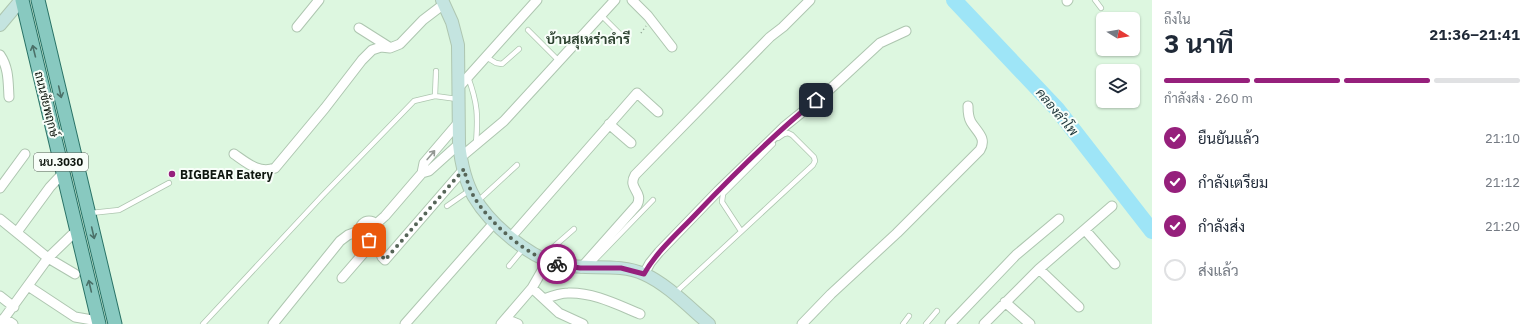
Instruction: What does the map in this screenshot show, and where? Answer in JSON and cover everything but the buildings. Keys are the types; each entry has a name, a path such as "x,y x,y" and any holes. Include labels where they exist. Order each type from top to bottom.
{"main road":[{"name":"ถนนชัยพฤกษ์","path":"21,0 64,172 99,323"},
{"name":"ถนนชัยพฤกษ์","path":"38,0 115,324"}],"street":[{"path":"1,22 21,0"},
{"path":"298,27 319,0"},
{"path":"458,94 468,77 536,0"},
{"path":"374,238 385,260 476,146 504,121 615,0"},
{"path":"632,0 648,16 672,46"},
{"path":"584,268 640,200 632,180 635,175 770,37 783,27 810,0"},
{"path":"234,154 250,166 262,170 275,168 325,108 362,60 372,50 381,47 396,47 406,40 423,20 443,2 455,32 458,45 458,122 462,163 471,190 477,202 494,223 524,248 544,260 584,268 621,268 644,274 662,284 709,324"},
{"path":"359,28 390,48"},
{"path":"644,274 650,263 659,252 718,191 785,126 827,92 880,43 906,31"},
{"path":"0,55 6,69 9,97"},
{"path":"511,237 637,93 658,112"},
{"path":"802,324 831,294 897,233 980,150 983,145 983,140 971,122 968,114 968,106"},
{"path":"376,224 386,216 422,172 424,163 458,122"},
{"path":"609,124 632,143"},
{"path":"422,172 429,171 459,144"},
{"path":"0,188 25,154"},
{"path":"17,232 50,187 64,172"},
{"path":"984,324 1039,269 1112,206"},
{"path":"0,219 48,258 74,274"},
{"path":"950,324 1016,255 1059,219"},
{"path":"342,278 368,248 374,238 378,231 376,224 371,221 365,221 361,225 359,231 362,237 369,240 374,238"},
{"path":"405,324 494,223"},
{"path":"13,324 2,321 48,258 77,230"},
{"path":"1085,230 1115,264"},
{"path":"273,324 340,241 348,235 359,231"},
{"path":"518,324 504,321 532,288 544,260"},
{"path":"1039,269 1079,308"},
{"path":"28,286 75,317 99,323"},
{"path":"532,288 560,313 583,324"},
{"path":"544,299 563,293 584,295 612,302 640,314"},
{"path":"0,296 14,306"},
{"path":"1006,302 1030,324"}],"lane":[{"path":"1095,0 1101,8"},
{"path":"601,15 622,36"},
{"path":"528,30 559,62"},
{"path":"486,57 496,63 502,64 519,49"},
{"path":"435,96 436,71"},
{"path":"468,77 476,97 478,110 476,146"},
{"path":"203,324 414,101 435,96 458,94"},
{"path":"674,294 813,165 815,161 814,157 788,132 780,137 723,194 722,202 741,231"},
{"path":"477,202 517,165"},
{"path":"89,213 118,210 169,183"},
{"path":"447,206 471,190"},
{"path":"584,268 653,200"},
{"path":"544,260 574,229"},
{"path":"509,266 524,248"},
{"path":"926,324 936,311"},
{"path":"903,324 909,316"}],"waterway":[{"name":"คลองลำโพ","path":"954,0 1057,109 1152,231"}],"way so far":[{"path":"369,240 375,237 383,260 388,258 464,169 474,196 494,223 515,241 535,255 547,262 557,264"}],"place":[{"name":"BIGBEAR Eatery","path":"172,174"}],"district":[{"name":"บ้านสุเหร่าลำรี","path":"588,39"}],"route":[{"path":"557,264 580,268 621,268 644,274 655,257 718,191 785,126 816,100"}]}
